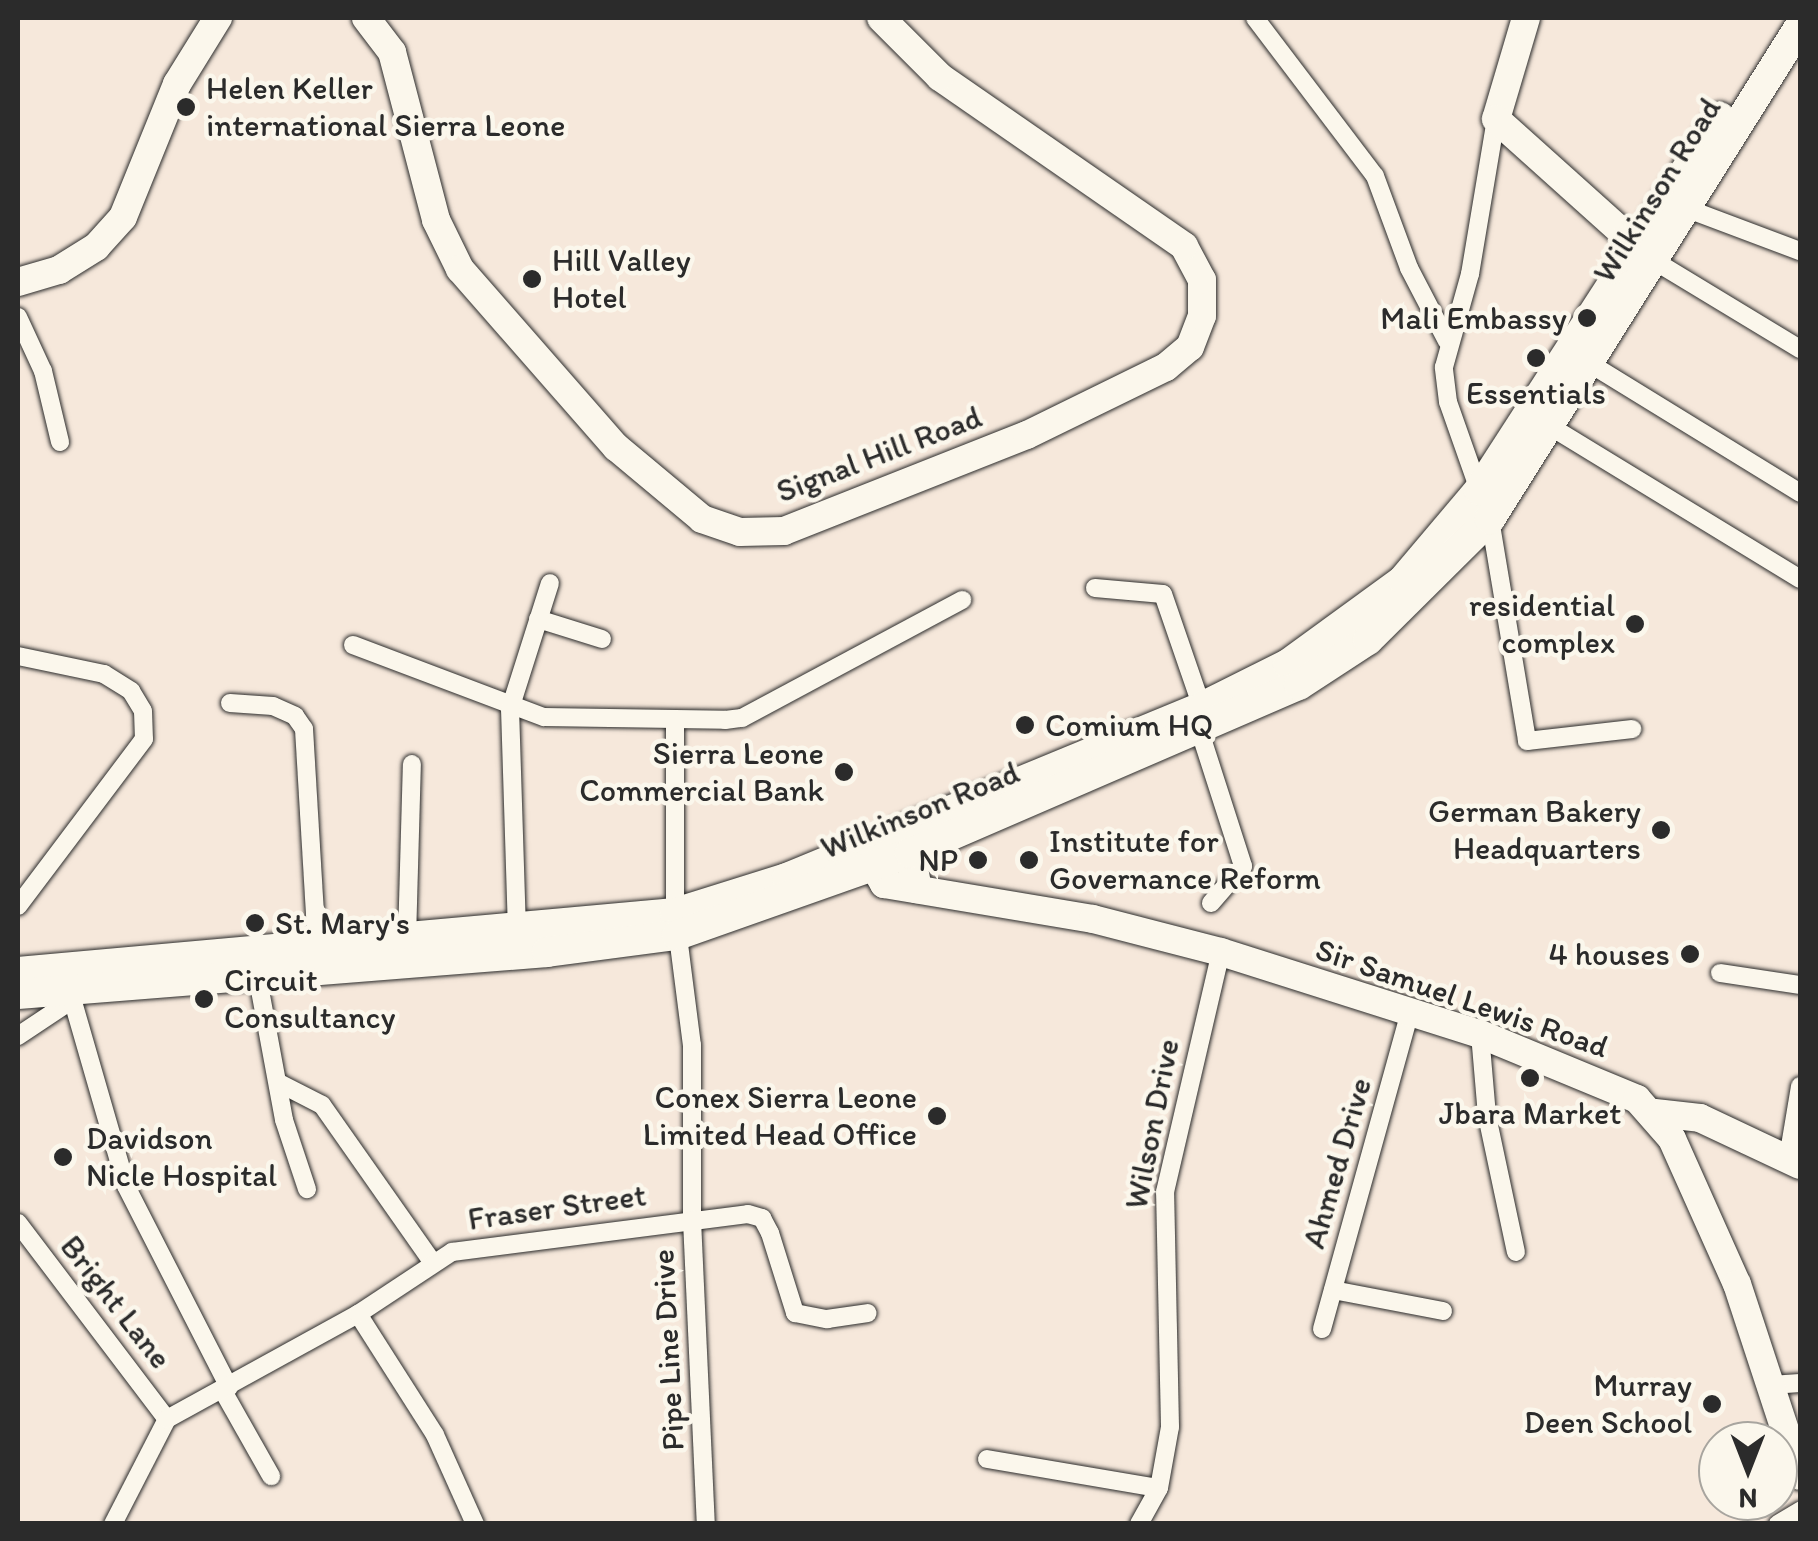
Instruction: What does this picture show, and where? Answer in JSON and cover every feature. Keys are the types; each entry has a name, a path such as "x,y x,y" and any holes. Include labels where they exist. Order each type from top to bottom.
{"main road":[{"path":"18,282 59,270 96,247 123,217 177,84 218,18"},
{"name":"Signal Hill Road","path":"366,18 392,52 436,220 460,268 616,447 702,518 740,532 784,531 1027,435 1166,367 1190,348 1202,316 1202,280 1184,246 940,77 881,18"},
{"path":"1526,18 1496,118 1644,253"},
{"name":"Wilkinson Road","path":"1201,719 1346,626 1403,580 1479,490 1644,253 1783,18"},
{"name":"Wilkinson Road","path":"18,972 68,987 256,974 547,952 676,924 837,881 1201,719 1299,685 1368,640 1490,519 1590,363 1644,253 1688,209 1800,26"},
{"path":"882,859 917,888"},
{"name":"Wilkinson Road","path":"18,994 317,946 676,924 882,859"},
{"name":"Sir Samuel Lewis Road","path":"917,888 1093,919 1221,952 1480,1034 1570,1068 1655,1113 1700,1118 1794,1162"},
{"path":"1655,1113 1737,1284 1800,1476"}],"street":[{"path":"1255,18 1374,176 1409,268 1447,341"},
{"path":"1479,490 1444,384 1447,341 1470,274 1496,118"},
{"path":"1688,209 1800,251"},
{"path":"1644,253 1800,349"},
{"path":"18,316 42,371 60,442"},
{"path":"1590,363 1800,493"},
{"path":"1548,425 1800,578"},
{"path":"1490,519 1526,741 1632,730"},
{"path":"517,931 510,708 550,584"},
{"path":"1094,588 1163,594 1243,866 1212,903"},
{"path":"353,645 510,708 544,717 675,722 742,718 962,600"},
{"path":"538,619 602,639"},
{"path":"18,656 90,670 131,691 143,711 144,740 18,906"},
{"path":"230,703 274,706 295,716 304,730 317,946"},
{"name":"Pipe Line Drive","path":"675,722 676,924 692,1045 692,1220 706,1524"},
{"path":"407,939 412,764"},
{"name":"Wilson Drive","path":"1159,1488 1171,1398 1165,1192 1221,952"},
{"path":"1720,973 1800,985"},
{"path":"256,974 307,1189"},
{"path":"18,1036 68,987 126,1186 271,1476"},
{"name":"Ahmed Drive","path":"1322,1330 1410,1012"},
{"path":"1480,1034 1487,1116 1516,1252"},
{"path":"279,1083 322,1105 431,1260"},
{"path":"1794,1162 1800,1086"},
{"name":"Fraser Street","path":"166,1418 226,1389 358,1314 431,1260 476,1247 692,1220 762,1218 796,1314 827,1319 868,1312"},
{"name":"Bright Lane","path":"18,1224 166,1418"},
{"path":"1333,1290 1443,1311"},
{"path":"358,1314 435,1435 474,1524"},
{"path":"1771,1385 1800,1383"},
{"path":"118,1521 166,1418"},
{"path":"987,1459 1159,1488 1140,1524"},
{"path":"1778,1524 1800,1511"}],"place":[{"name":"Helen Keller international Sierra Leone","path":"186,107"},
{"name":"Hill Valley Hotel","path":"532,279"},
{"name":"Mali Embassy","path":"1587,318"},
{"name":"Essentials","path":"1536,358"},
{"name":"residential complex","path":"1635,624"},
{"name":"Comium HQ","path":"1025,725"},
{"name":"Sierra Leone Commercial Bank","path":"844,772"},
{"name":"German Bakery Headquarters","path":"1661,830"},
{"name":"NP","path":"978,860"},
{"name":"Institute for Governance Reform","path":"1029,860"},
{"name":"St. Mary's","path":"255,923"},
{"name":"4 houses","path":"1690,954"},
{"name":"Circuit Consultancy","path":"204,999"},
{"name":"Jbara Market","path":"1530,1078"},
{"name":"Conex Sierra Leone Limited Head Office","path":"937,1116"},
{"name":"Davidson Nicle Hospital","path":"63,1157"},
{"name":"Murray Deen School","path":"1712,1404"}]}
